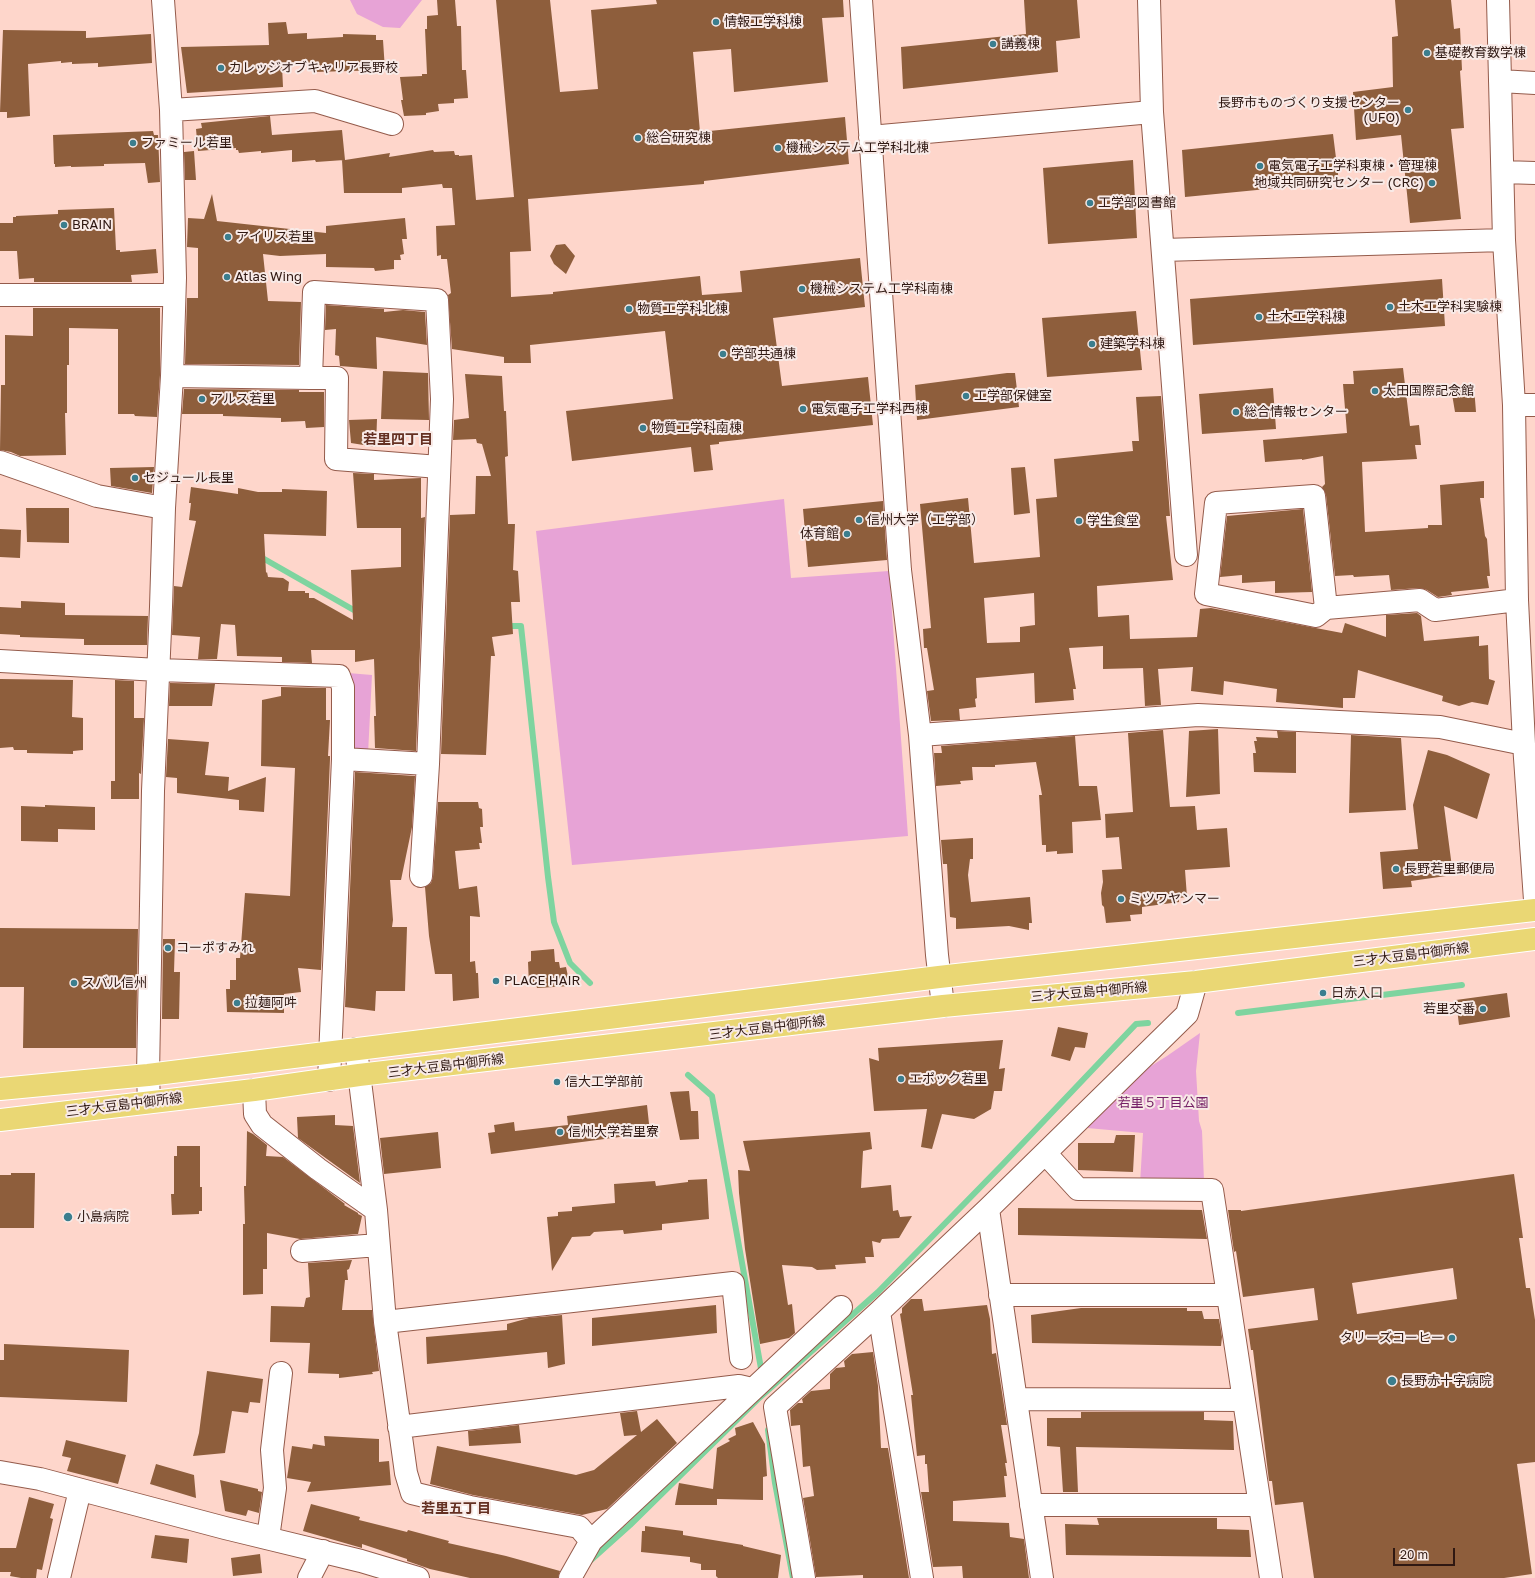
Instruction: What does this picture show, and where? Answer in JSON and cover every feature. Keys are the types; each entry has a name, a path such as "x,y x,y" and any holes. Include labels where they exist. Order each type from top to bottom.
{"main road":[{"name":"三才大豆島中御所線","path":"0,1089 148,1075 939,977 1535,910"},
{"name":"三才大豆島中御所線","path":"0,1120 943,1006 1196,982 1535,938"}],"street":[{"path":"149,1102 148,1075 153,791 164,508 172,376 175,278 170,110 163,0"},
{"path":"860,0 900,570 920,735 939,977 943,1006"},
{"path":"1149,0 1152,112 1186,555"},
{"path":"1498,0 1504,240 1514,405 1517,600 1524,744 1532,816 1535,900"},
{"path":"1500,82 1535,83"},
{"path":"170,110 315,101 392,124"},
{"path":"870,137 1152,112"},
{"path":"1503,172 1535,173"},
{"path":"1163,250 1504,240"},
{"path":"311,378 314,292 437,300 442,399 428,764 421,876"},
{"path":"0,295 174,295"},
{"path":"172,376 337,378 336,459 439,467"},
{"path":"1514,405 1535,405"},
{"path":"0,462 97,496 164,508"},
{"path":"1326,608 1314,496 1216,503 1206,594 1316,616 1326,608 1420,600 1435,610 1517,600"},
{"path":"0,661 158,670 339,676 343,687 343,759 329,1080"},
{"path":"920,735 1198,716 1440,727 1524,744"},
{"path":"343,759 428,764"},
{"path":"804,1578 775,1407 879,1312 988,1209 1187,1014 1196,982"},
{"path":"356,1050 358,1076 376,1210 385,1322 406,1472 412,1493 470,1507 579,1527 591,1541"},
{"path":"254,1090 255,1114 262,1125 318,1169 376,1210"},
{"path":"1045,1153 1078,1189 1212,1190 1271,1578"},
{"path":"988,1209 1042,1578"},
{"path":"302,1251 378,1245"},
{"path":"385,1322 733,1283 741,1358"},
{"path":"1000,1295 1228,1295"},
{"path":"570,1578 591,1541 841,1307"},
{"path":"879,1312 922,1578"},
{"path":"268,1538 275,1488 272,1450 281,1373"},
{"path":"399,1427 739,1386 752,1389"},
{"path":"1016,1399 1244,1400"},
{"path":"0,1472 40,1479 361,1561 418,1578"},
{"path":"59,1578 80,1490"},
{"path":"1031,1505 1260,1505"},
{"path":"309,1578 323,1552"}],"green space":[{"path":"350,0 422,0 400,28 383,27 357,14"},
{"path":"784,499 791,578 889,571 908,836 572,865 536,531"},
{"path":"348,673 372,675 368,754 351,754"},
{"name":"若里５丁目公園","path":"1200,1033 1196,1071 1199,1121 1202,1131 1204,1181 1140,1184 1143,1133 1087,1128 1143,1071"}],"building":[{"path":"437,0 455,0 457,26 461,26 462,70 466,70 468,98 454,99 454,103 438,104 439,111 426,113 426,115 404,116 401,100 403,100 400,77 422,76 422,74 427,74 425,29 427,29 427,16 438,15"},
{"path":"496,0 550,0 560,92 598,89 591,10 657,4 656,0 843,0 844,17 822,18 828,82 734,92 731,49 693,52 700,132 845,117 849,164 704,181 704,184 528,199 531,251 510,252 511,297 553,294 553,292 700,276 702,295 742,292 740,271 860,258 865,307 773,318 782,386 868,377 873,425 719,442 719,444 710,445 713,470 694,472 691,447 572,461 566,411 673,399 665,331 530,345 531,363 504,363 504,357 452,349 448,295 451,293 447,259 441,259 441,255 437,256 436,226 455,225 452,188 443,188 442,184 402,188 402,193 344,193 342,160 292,162 292,150 261,153 261,151 239,153 236,148 198,151 196,129 202,128 201,123 270,116 272,135 342,130 345,160 390,153 389,157 433,150 434,152 454,151 455,155 459,156 472,155 476,200 514,197"},
{"name":"講義棟","path":"1024,0 1077,0 1080,38 1056,41 1058,72 903,89 901,47 1026,34"},
{"path":"1395,0 1451,0 1454,29 1460,28 1462,70 1460,71 1464,128 1451,129 1461,219 1410,223 1401,135 1356,140 1353,92 1393,87 1392,37 1398,36"},
{"path":"286,22 288,34 307,33 307,39 343,37 343,34 376,35 376,40 383,40 385,70 314,72 314,63 282,66 283,87 187,93 181,47 269,45 268,23"},
{"path":"3,30 86,31 86,38 151,34 152,63 98,67 98,63 72,64 72,62 61,63 61,61 28,64 30,116 7,118 7,112 0,112"},
{"path":"153,131 154,135 158,135 160,182 148,183 145,163 55,167 53,135"},
{"name":"電気電子工学科東棟・管理棟","path":"1333,134 1339,182 1185,197 1182,150"},
{"path":"194,151 196,180 185,180 184,152"},
{"name":"工学部図書館","path":"1133,160 1137,238 1048,244 1043,168"},
{"path":"212,194 217,221 326,233 326,226 405,218 407,239 402,239 404,254 400,255 401,260 394,260 394,269 375,271 374,268 326,267 326,254 280,256 263,254 268,301 301,302 299,365 185,364 187,298 198,298 198,248 187,247 188,218 204,219"},
{"path":"114,208 116,250 120,250 120,252 156,249 158,273 131,275 132,282 34,282 34,278 19,279 17,251 0,251 0,223 13,223 13,217 58,214 58,210"},
{"path":"565,244 575,256 566,274 554,264 550,256 556,245"},
{"path":"1442,279 1445,326 1193,345 1190,299"},
{"path":"326,305 384,309 384,312 403,310 425,312 427,345 376,337 377,369 340,366 339,356 335,355 336,329 325,330"},
{"path":"33,308 160,308 160,375 157,417 135,416 134,414 118,414 118,329 69,328 67,413 65,413 66,455 20,456 11,452 0,450 1,385 5,385 5,335 33,336"},
{"name":"建築学科棟","path":"1136,311 1142,370 1047,377 1042,318"},
{"path":"1403,368 1410,426 1419,425 1421,445 1415,445 1417,459 1362,462 1365,532 1428,528 1428,525 1442,525 1440,485 1484,481 1484,498 1480,498 1485,536 1487,539 1490,576 1487,576 1489,588 1451,592 1452,595 1438,597 1427,590 1419,588 1391,590 1389,575 1354,577 1353,575 1335,576 1326,495 1322,487 1325,484 1323,456 1302,460 1265,462 1263,440 1347,433 1343,384 1354,384 1353,371"},
{"path":"383,371 428,373 429,420 381,419"},
{"name":"工学部保健室","path":"1015,373 1019,407 917,420 915,385"},
{"path":"465,374 502,376 504,411 506,411 508,456 505,457 508,524 515,524 513,570 518,571 520,602 511,602 513,634 492,637 495,656 491,656 486,755 441,754 450,515 475,514 476,476 491,476 482,444 477,443 476,439 453,440 454,420 469,418"},
{"path":"1474,387 1476,412 1455,412 1451,388"},
{"name":"総合情報センター","path":"1273,388 1276,429 1202,434 1199,394"},
{"path":"184,389 299,390 299,392 324,392 324,427 306,428 305,421 281,422 281,418 223,416 223,414 182,414"},
{"path":"1161,396 1170,516 1166,516 1173,580 1097,586 1098,617 1129,615 1130,639 1197,637 1200,609 1211,608 1342,633 1345,623 1386,637 1386,615 1417,613 1421,616 1424,641 1479,636 1479,646 1488,645 1489,679 1495,681 1488,705 1472,702 1459,706 1442,701 1443,696 1358,670 1355,698 1343,698 1343,708 1276,702 1277,689 1224,681 1223,695 1191,691 1193,667 1158,669 1161,705 1145,706 1143,668 1103,669 1103,646 1069,648 1076,689 1073,689 1074,700 1035,703 1034,673 976,678 976,707 959,709 960,720 931,721 927,691 934,690 927,648 924,648 923,629 931,628 920,504 968,498 974,563 1040,557 1036,499 1057,497 1054,459 1133,451 1132,441 1139,441 1136,397","holes":["1034,593 1035,625 1020,627 1020,642 987,643 984,598"]},
{"path":"377,419 376,447 351,443 349,420"},
{"name":"セジュール長里","path":"154,467 152,493 111,486 110,468"},
{"path":"1025,467 1030,513 1014,515 1011,468"},
{"path":"353,473 374,474 374,480 421,478 421,518 425,517 416,751 375,748 374,716 376,716 374,659 355,662 355,650 311,650 312,663 282,662 282,657 237,656 235,625 221,624 217,659 198,659 200,637 172,635 174,586 182,587 196,521 189,520 191,487 238,494 238,488 258,492 282,492 282,489 327,491 326,536 264,534 266,573 267,572 268,577 283,578 289,582 288,591 305,591 305,593 309,593 309,598 314,598 353,620 351,570 401,567 401,528 357,528"},
{"name":"体育館","path":"883,501 887,560 808,567 803,509"},
{"path":"26,508 69,508 69,543 27,542"},
{"path":"1303,509 1312,592 1275,593 1275,581 1242,583 1242,575 1220,577 1227,516"},
{"path":"0,529 21,530 20,558 0,557"},
{"path":"21,601 65,603 65,615 148,616 147,645 84,645 84,639 20,637 20,635 0,634 0,607 21,608"},
{"path":"0,679 73,680 72,717 83,718 83,750 73,751 73,754 27,753 27,750 14,750 13,747 0,748"},
{"path":"115,680 134,681 134,718 144,718 141,774 139,773 139,799 111,799 111,781 115,781"},
{"path":"170,683 215,684 212,706 169,706"},
{"path":"281,687 326,688 326,720 330,720 328,756 330,756 330,759 321,970 298,968 301,992 284,994 284,1013 227,1012 226,989 230,989 230,980 236,980 236,958 240,958 245,893 290,896 295,768 261,766 262,700 281,696"},
{"path":"1218,729 1220,794 1186,797 1189,731"},
{"path":"1163,730 1170,807 1195,806 1197,830 1227,828 1230,867 1185,870 1187,897 1179,898 1179,902 1142,907 1142,914 1130,915 1131,921 1106,923 1101,893 1103,882 1102,870 1122,869 1119,837 1106,838 1105,814 1133,812 1128,733"},
{"path":"1277,731 1296,732 1296,773 1254,772 1253,753 1256,753 1254,741 1257,741 1256,737 1278,738"},
{"path":"1351,735 1401,738 1406,810 1349,813"},
{"path":"1075,736 1079,786 1097,786 1101,820 1072,822 1073,853 1057,854 1057,851 1046,852 1046,845 1042,845 1039,795 1042,795 1036,762 995,765 995,767 972,767 973,780 960,781 961,784 936,786 934,753 942,753 941,746"},
{"path":"168,739 209,742 205,775 229,777 228,791 266,777 264,812 239,810 239,800 177,793 177,778 166,777"},
{"path":"1428,750 1447,755 1490,774 1477,819 1444,806 1453,875 1411,881 1412,887 1383,889 1380,852 1418,849 1413,805"},
{"path":"355,772 415,776 412,827 401,880 390,880 393,920 392,927 407,927 405,991 376,991 375,1011 345,1007"},
{"path":"438,802 478,802 479,808 482,809 483,827 480,827 482,843 479,843 480,849 455,851 459,889 477,886 480,917 470,916 470,962 475,961 476,973 478,973 479,998 453,1001 452,974 435,974 429,936 425,887 431,883 433,877"},
{"path":"45,805 95,807 95,830 58,829 58,842 21,841 21,806 45,807"},
{"path":"973,838 973,859 970,859 968,875 971,902 1030,897 1032,923 1029,923 1029,930 1009,926 956,929 956,918 950,917 947,864 943,864 941,840"},
{"path":"0,928 138,929 136,1048 23,1048 24,987 0,987"},
{"path":"163,939 175,939 174,972 180,972 179,1019 162,1019"},
{"path":"554,949 555,962 559,962 560,968 566,967 570,986 537,988 536,984 529,985 528,962 531,961 531,951"},
{"name":"若里交番","path":"1507,993 1510,1017 1459,1025 1456,1000"},
{"path":"1058,1027 1088,1033 1085,1048 1075,1047 1070,1061 1051,1056"},
{"path":"1003,1040 999,1069 1005,1068 1002,1091 994,1091 991,1109 974,1119 942,1114 932,1149 921,1147 927,1109 874,1111 869,1058 879,1061 878,1048"},
{"path":"689,1091 691,1111 698,1111 699,1139 680,1140 670,1092"},
{"name":"信州大学若里寮","path":"647,1105 650,1133 491,1154 488,1133 495,1132 494,1125 514,1122 515,1131 568,1125 567,1116"},
{"path":"335,1115 335,1125 353,1126 360,1183 298,1138 297,1117"},
{"path":"247,1131 267,1145 266,1156 283,1157 345,1204 344,1205 362,1216 358,1234 300,1239 267,1233 267,1269 263,1269 263,1294 243,1295 243,1224 245,1224 244,1186 246,1186"},
{"path":"438,1132 441,1168 384,1174 380,1138"},
{"path":"870,1132 872,1149 863,1151 861,1188 891,1185 893,1211 898,1210 900,1217 912,1216 899,1238 882,1239 880,1243 872,1241 874,1257 865,1257 866,1263 835,1265 836,1269 817,1270 812,1267 782,1265 788,1305 792,1304 795,1333 789,1338 760,1344 745,1249 739,1193 738,1170 750,1171 743,1141"},
{"path":"1116,1135 1135,1135 1133,1172 1078,1170 1078,1143 1114,1143"},
{"path":"177,1146 200,1146 200,1187 202,1187 202,1211 199,1211 199,1214 172,1215 171,1194 174,1194 174,1156 177,1156"},
{"path":"11,1173 35,1173 34,1228 0,1228 0,1175 11,1175"},
{"path":"1514,1174 1523,1238 1519,1238 1526,1288 1530,1288 1535,1320 1535,1462 1517,1464 1532,1574 1504,1578 1314,1578 1303,1502 1275,1505 1272,1481 1269,1481 1253,1350 1251,1350 1248,1329 1318,1320 1314,1288 1243,1297 1236,1251 1234,1252 1228,1210 1241,1211","holes":["1453,1268 1457,1299 1357,1314 1352,1283"]},
{"path":"707,1179 709,1219 662,1224 662,1230 624,1234 623,1230 594,1232 590,1236 572,1237 552,1271 547,1217 558,1216 558,1212 572,1211 572,1207 615,1203 614,1184 655,1181 656,1186 688,1182 688,1180"},
{"path":"1018,1208 1202,1210 1207,1239 1018,1235"},
{"path":"352,1260 349,1269 347,1270 348,1280 345,1280 342,1310 372,1310 379,1371 372,1372 373,1374 339,1378 339,1374 308,1373 310,1343 270,1342 271,1306 304,1307 306,1298 310,1297 308,1263"},
{"path":"911,1299 922,1299 924,1311 987,1305 990,1319 992,1354 996,1353 1007,1425 1001,1425 1007,1463 1005,1463 1007,1476 1004,1476 1006,1497 953,1501 953,1521 1009,1523 1010,1537 1024,1539 1029,1578 963,1578 962,1566 933,1567 921,1492 929,1492 927,1464 925,1464 925,1455 917,1456 911,1395 913,1395 900,1314 902,1313 902,1308"},
{"path":"716,1305 717,1333 592,1346 592,1318"},
{"path":"1081,1308 1187,1308 1187,1311 1202,1311 1204,1319 1219,1319 1222,1337 1221,1346 1032,1343 1031,1315"},
{"path":"562,1315 565,1364 548,1368 547,1352 427,1364 426,1337 507,1330 507,1324 529,1318"},
{"path":"4,1344 129,1350 127,1402 0,1397 0,1360 4,1360"},
{"path":"873,1352 878,1386 881,1448 888,1448 909,1578 863,1578 863,1575 816,1577 803,1498 814,1496 810,1466 803,1467 800,1425 791,1426 790,1410 798,1403 803,1403 802,1399 811,1391 830,1389 830,1374 836,1368 845,1367 844,1361 852,1354"},
{"path":"207,1371 263,1379 260,1403 250,1402 248,1413 232,1411 225,1453 193,1456 199,1433"},
{"path":"637,1411 641,1432 657,1419 677,1443 607,1509 582,1515 473,1495 430,1484 437,1446 576,1475 594,1470 637,1435 624,1436 620,1413"},
{"path":"1081,1412 1204,1412 1204,1420 1233,1421 1234,1450 1076,1447 1078,1492 1063,1492 1060,1447 1047,1446 1047,1418 1081,1418"},
{"path":"753,1422 765,1444 767,1476 763,1477 763,1500 717,1499 717,1505 675,1505 679,1483 713,1489 717,1448 730,1441 728,1439 736,1435 735,1428"},
{"path":"519,1425 521,1443 469,1446 468,1431"},
{"path":"324,1436 379,1439 379,1462 389,1461 391,1485 307,1492 311,1482 287,1478 292,1446 312,1449 313,1444 325,1446"},
{"path":"66,1440 126,1455 118,1484 67,1471 71,1458 62,1456"},
{"path":"156,1464 194,1475 196,1498 150,1484"},
{"path":"220,1480 258,1489 258,1491 262,1492 259,1513 248,1510 246,1516 225,1511"},
{"path":"29,1497 54,1504 50,1518 53,1519 42,1570 37,1569 36,1578 21,1578 10,1576 11,1572 0,1572 0,1548 16,1548"},
{"path":"311,1504 360,1517 359,1520 407,1532 408,1530 449,1541 448,1543 506,1556 560,1571 558,1578 470,1578 430,1569 407,1561 407,1559 362,1544 362,1548 303,1531"},
{"path":"1097,1518 1217,1518 1217,1529 1249,1530 1251,1557 1066,1555 1065,1524 1099,1525"},
{"path":"645,1526 683,1531 683,1535 743,1545 781,1555 778,1578 718,1578 716,1576 716,1570 701,1570 701,1564 690,1562 690,1557 641,1552 642,1531 645,1531"},
{"path":"155,1535 189,1539 187,1563 151,1558"},
{"path":"260,1554 262,1573 233,1576 231,1558"}],"waterway":[{"path":"259,556 359,613"},
{"path":"504,626 521,626 554,922 570,963 590,983"},
{"path":"1238,1013 1462,985"},
{"path":"591,1560 630,1525 758,1399 878,1292 1003,1164 1136,1024 1148,1023"},
{"path":"688,1075 712,1096 762,1374"},
{"path":"768,1430 775,1483 793,1578"}],"place":[{"name":"情報工学科棟","path":"716,22"},
{"name":"講義棟","path":"993,44"},
{"name":"基礎教育数学棟","path":"1427,53"},
{"name":"カレッジオブキャリア長野校","path":"221,68"},
{"name":"長野市ものづくり支援センター (UFO)","path":"1408,110"},
{"name":"総合研究棟","path":"638,138"},
{"name":"ファミール若里","path":"133,143"},
{"name":"機械システム工学科北棟","path":"778,148"},
{"name":"電気電子工学科東棟・管理棟","path":"1260,166"},
{"name":"地域共同研究センター (CRC)","path":"1432,183"},
{"name":"工学部図書館","path":"1090,203"},
{"name":"BRAIN","path":"64,225"},
{"name":"アイリス若里","path":"228,237"},
{"name":"Atlas Wing","path":"227,277"},
{"name":"機械システム工学科南棟","path":"802,289"},
{"name":"土木工学科実験棟","path":"1390,307"},
{"name":"物質工学科北棟","path":"629,309"},
{"name":"土木工学科棟","path":"1259,317"},
{"name":"建築学科棟","path":"1092,344"},
{"name":"学部共通棟","path":"723,354"},
{"name":"太田国際記念館","path":"1375,391"},
{"name":"工学部保健室","path":"966,396"},
{"name":"アルス若里","path":"202,399"},
{"name":"電気電子工学科西棟","path":"803,409"},
{"name":"総合情報センター","path":"1236,412"},
{"name":"物質工学科南棟","path":"643,428"},
{"name":"セジュール長里","path":"135,478"},
{"name":"信州大学（工学部）","path":"859,520"},
{"name":"学生食堂","path":"1079,521"},
{"name":"体育館","path":"847,534"},
{"name":"長野若里郵便局","path":"1396,869"},
{"name":"ミツワヤンマー","path":"1121,899"},
{"name":"コーポすみれ","path":"168,948"},
{"name":"PLACE HAIR","path":"496,981"},
{"name":"スバル信州","path":"74,983"},
{"name":"日赤入口","path":"1323,993"},
{"name":"拉麺阿吽","path":"237,1003"},
{"name":"若里交番","path":"1483,1009"},
{"name":"エポック若里","path":"901,1079"},
{"name":"信大工学部前","path":"557,1082"},
{"name":"信州大学若里寮","path":"560,1132"},
{"name":"小島病院","path":"68,1217"},
{"name":"タリーズコーヒー","path":"1452,1338"},
{"name":"長野赤十字病院","path":"1392,1381"}],"district":[{"name":"若里四丁目","path":"398,440"},
{"name":"若里五丁目","path":"456,1509"}]}
